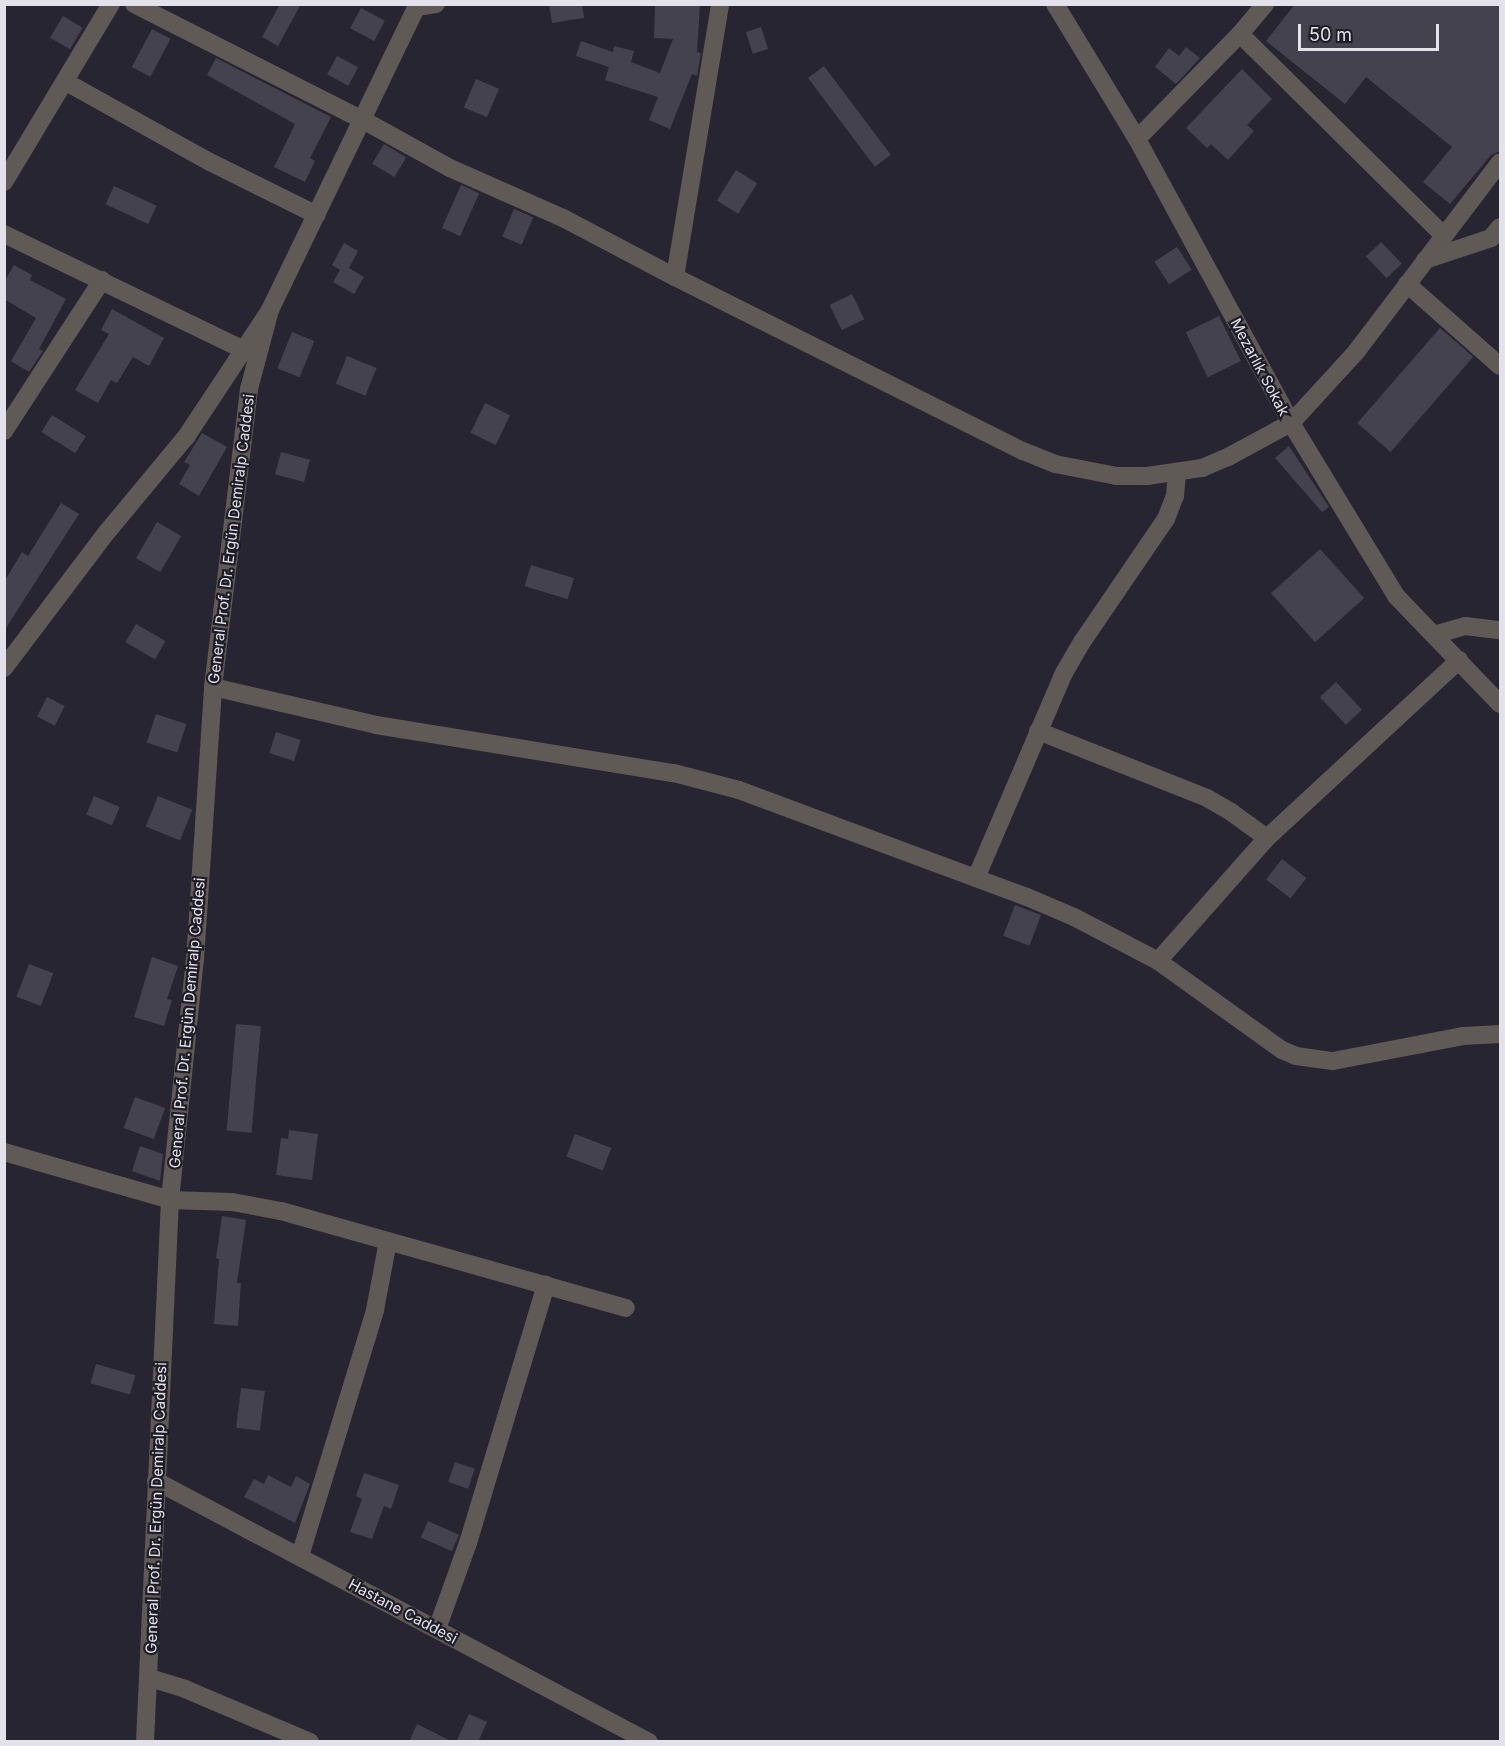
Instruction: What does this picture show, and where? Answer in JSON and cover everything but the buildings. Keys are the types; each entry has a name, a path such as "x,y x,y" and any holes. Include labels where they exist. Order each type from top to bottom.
{"street":[{"path":"4,182 111,4"},
{"path":"134,4 363,120 450,168 563,218 675,277 1023,451 1055,464 1116,476 1177,473 1202,468 1228,458 1291,423 1356,352 1500,162"},
{"path":"4,669 108,532 186,437 242,349 270,310 418,6 436,4"},
{"path":"675,277 720,4"},
{"name":"Mezarlık Sokak","path":"1055,4 1137,139 1291,423 1396,596 1500,704"},
{"path":"1137,139 1240,34 1265,4"},
{"path":"1240,34 1443,235"},
{"path":"66,82 210,162 317,215"},
{"path":"1425,260 1491,238 1500,227"},
{"path":"4,234 242,349"},
{"path":"8,420 102,280"},
{"path":"1407,284 1500,366"},
{"name":"General Prof. Dr. Ergün Demiralp Caddesi","path":"146,1742 170,1200 195,960 213,687 249,389 270,310"},
{"path":"976,878 1038,730 1082,642 1166,519 1175,496 1177,473"},
{"path":"1434,635 1465,626 1500,630"},
{"path":"1158,961 1268,838 1459,660"},
{"path":"213,687 396,729 707,781 976,878 1074,917 1158,961 1282,1050 1310,1060 1345,1060 1463,1036 1500,1034"},
{"path":"1038,730 1207,798 1268,838"},
{"path":"4,1152 170,1200 212,1201 257,1206 626,1308"},
{"path":"300,1557 375,1310 388,1241"},
{"path":"437,1629 468,1543 546,1285"},
{"name":"Hastane Caddesi","path":"156,1481 649,1742"},
{"path":"150,1678 184,1689 310,1742"}]}
